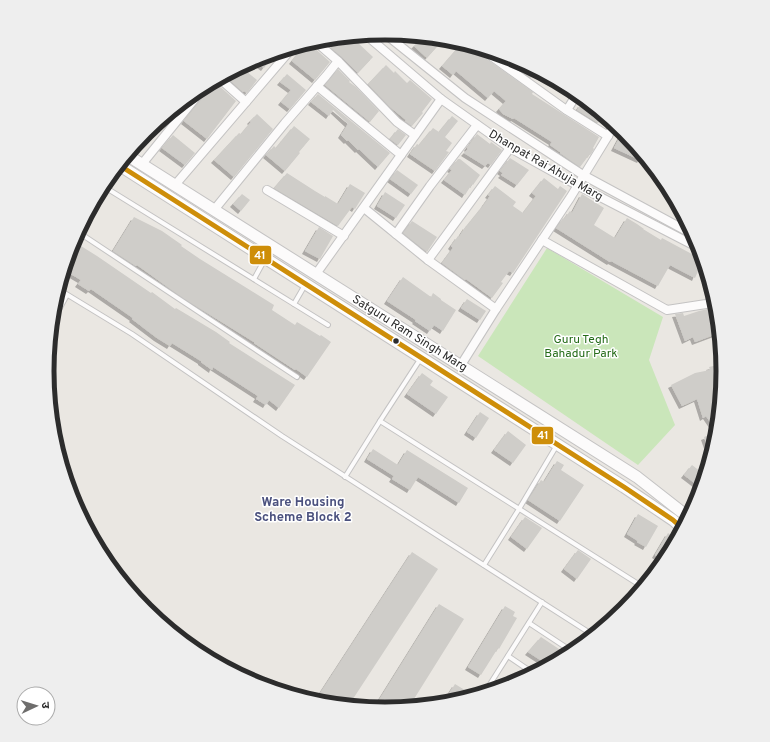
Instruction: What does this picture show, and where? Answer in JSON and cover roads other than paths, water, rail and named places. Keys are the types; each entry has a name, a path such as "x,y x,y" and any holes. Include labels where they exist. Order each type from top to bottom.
{"main road":[{"name":"Satguru Ram Singh Marg","path":"132,158 637,477 684,514"},
{"name":"Satguru Ram Singh Marg","path":"123,168 624,487 678,525"}],"street":[{"name":"Dhanpat Rai Ahuja Marg","path":"393,40 465,98 583,175 684,230"},
{"name":"Dhanpat Rai Ahuja Marg","path":"373,41 441,99 510,148 577,185 691,244"},
{"path":"321,46 398,122 415,135"},
{"path":"175,185 287,55"},
{"path":"497,60 567,110 608,136"},
{"path":"214,210 338,61"},
{"path":"224,82 246,102"},
{"path":"317,86 401,154"},
{"path":"316,274 441,99"},
{"path":"567,110 574,99"},
{"path":"142,164 192,102"},
{"path":"396,234 430,186 477,125"},
{"path":"461,366 611,130"},
{"path":"428,260 510,148"},
{"path":"266,190 344,236"},
{"path":"364,208 428,260 496,309"},
{"path":"542,240 667,310 706,304 709,301"}],"lane":[{"path":"108,189 328,325"},
{"path":"83,235 297,377"},
{"path":"254,279 265,259"},
{"path":"294,304 305,284"},
{"path":"63,292 132,334 282,436 589,632"},
{"path":"60,308 67,295"},
{"path":"345,477 421,358"},
{"path":"380,421 638,584"},
{"path":"484,565 557,444"},
{"path":"490,684 542,602"},
{"path":"529,623 566,648"},
{"path":"508,656 528,669"}],"district":[{"name":"Ware Housing Scheme Block 2","path":"303,508"}],"park label":[{"name":"Guru Tegh Bahadur Park","path":"581,346"}]}
